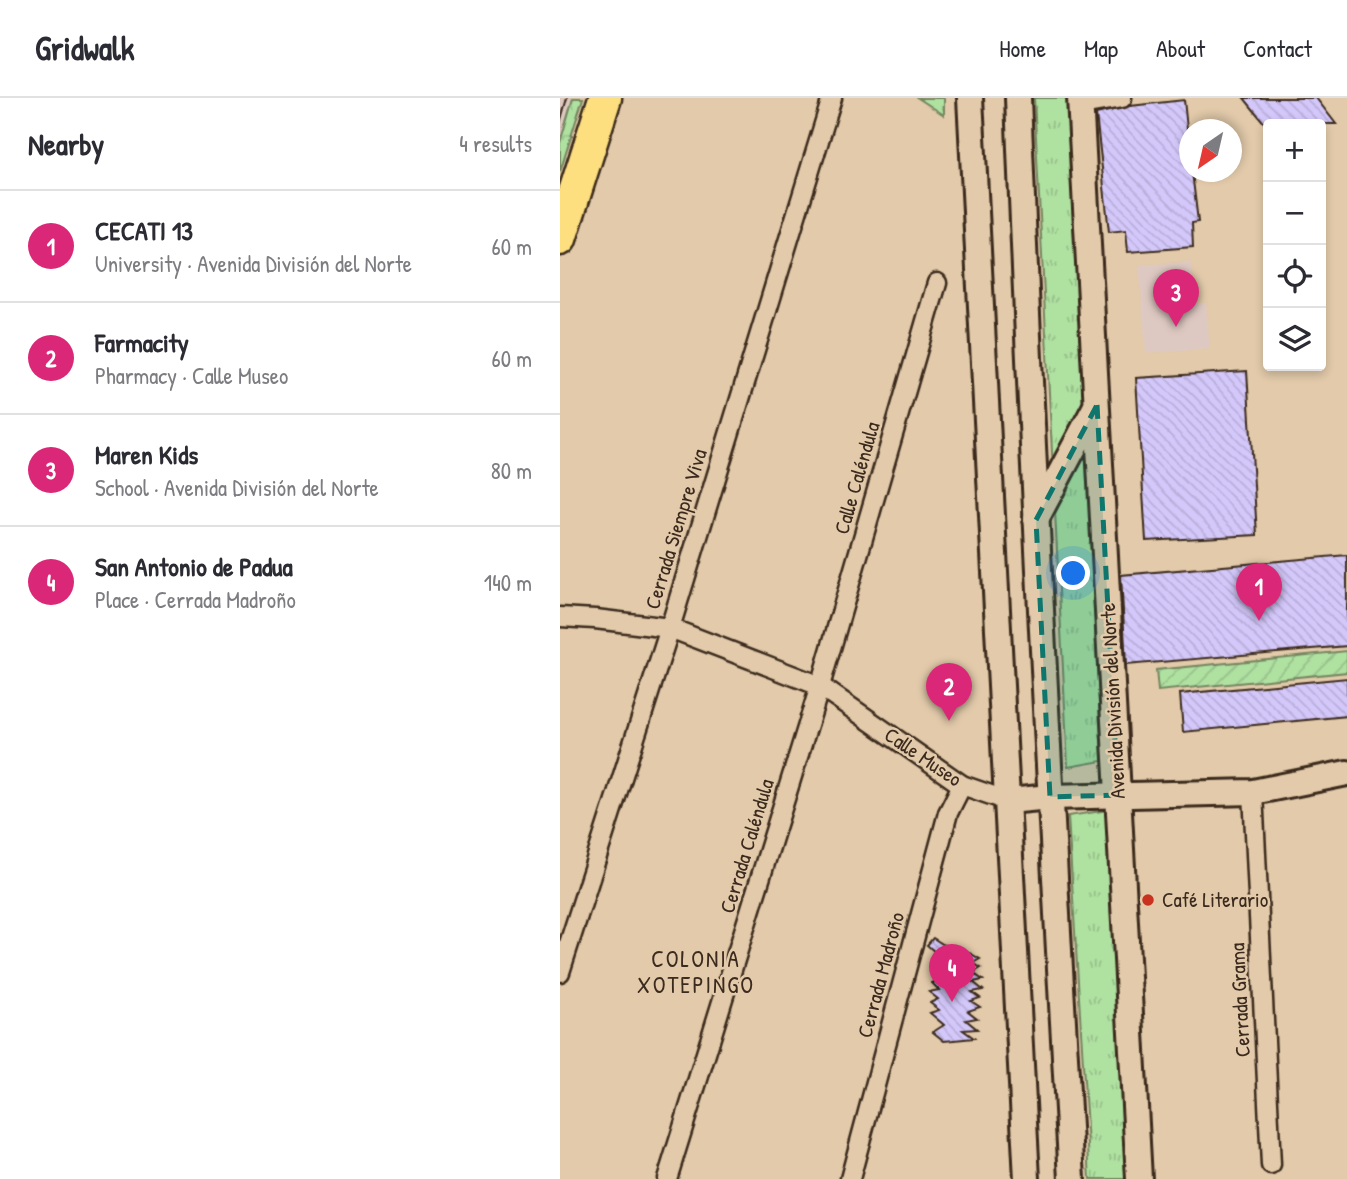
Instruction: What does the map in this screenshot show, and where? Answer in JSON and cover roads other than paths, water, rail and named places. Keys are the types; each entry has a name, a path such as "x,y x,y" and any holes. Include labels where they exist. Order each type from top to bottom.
{"highway":[{"path":"560,239 605,98"}],"main road":[{"path":"970,98 1027,1179"},
{"path":"1018,98 1036,520 1072,1179"},
{"name":"Avenida División del Norte","path":"1081,101 1139,1179"},
{"path":"1036,520 1097,405"},
{"name":"Calle Museo","path":"1008,801 1050,797 1253,792 1347,773"}],"street":[{"name":"Cerrada Siempre Viva","path":"560,972 670,628 832,98"},
{"path":"1081,101 1122,98"},
{"name":"Calle Caléndula","path":"820,686 937,283"},
{"name":"Calle Museo","path":"560,617 670,628 820,686 962,785 1008,801"},
{"name":"Cerrada Caléndula","path":"667,1179 820,686"},
{"name":"Cerrada Madroño","path":"850,1179 948,813 962,785"},
{"name":"Cerrada Grama","path":"1253,792 1270,1165"}],"tram line":[{"path":"560,123 567,98"}],"place":[{"name":"Maren Kids","path":"1176,327"},
{"name":"CECATI 13","path":"1259,621"},
{"name":"Farmacity","path":"949,721"},
{"name":"Café Literario","path":"1148,900"},
{"name":"San Antonio de Padua","path":"952,1002"}],"district":[{"name":"COLONIA XOTEPINGO","path":"696,972"}]}
